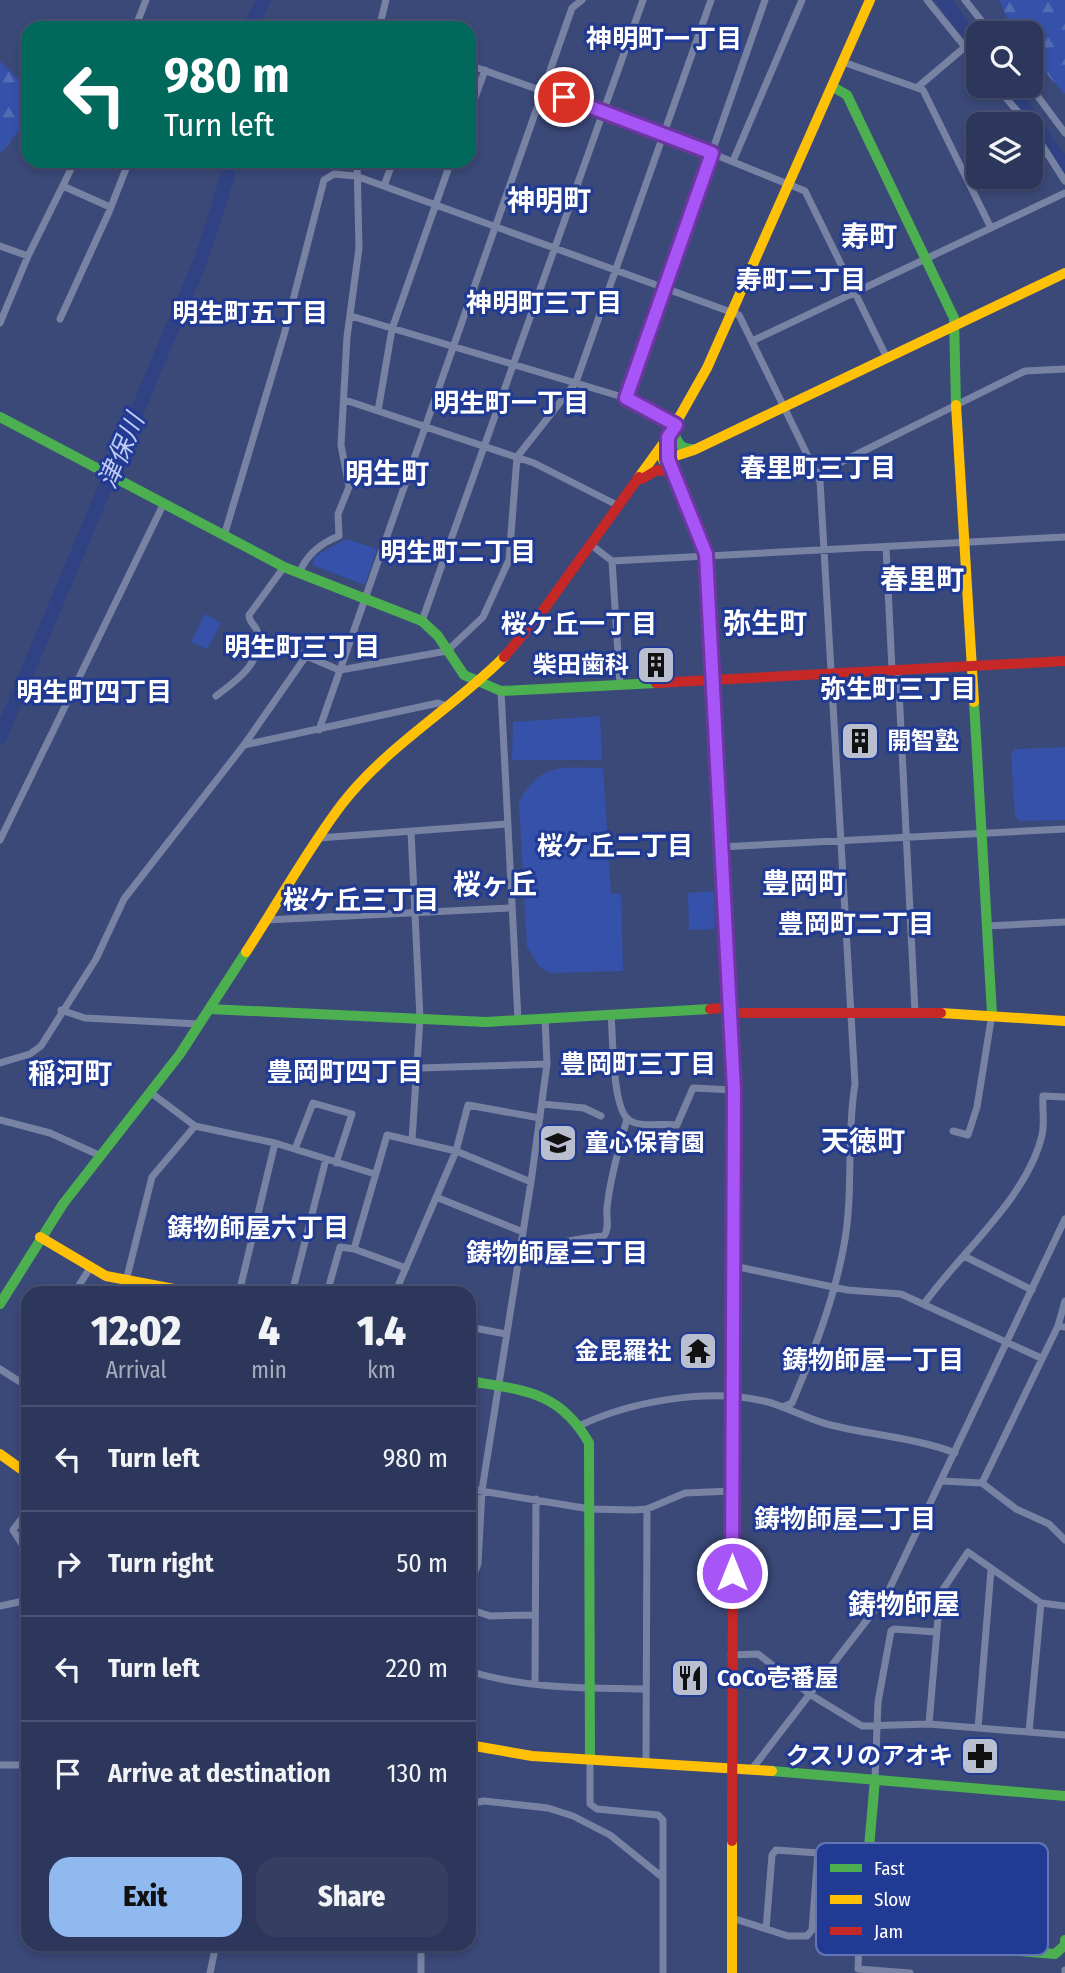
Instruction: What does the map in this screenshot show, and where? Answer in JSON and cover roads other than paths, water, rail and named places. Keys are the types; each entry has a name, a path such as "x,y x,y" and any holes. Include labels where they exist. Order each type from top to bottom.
{"street":[{"path":"138,21 146,0"},
{"path":"381,21 386,0"},
{"path":"319,730 572,8 582,0"},
{"path":"422,621 643,0"},
{"path":"257,650 288,648 339,670 447,651 483,617 509,560 517,457 576,382 712,0"},
{"path":"626,398 765,0"},
{"path":"733,161 802,0"},
{"path":"0,1304 40,1237 199,1024 343,803 371,772 479,682 542,612 650,464 707,368 870,0"},
{"path":"919,86 965,47 927,0"},
{"path":"965,0 982,21"},
{"path":"843,62 919,86 928,98 991,228"},
{"path":"476,67 605,111 805,191 887,358"},
{"path":"476,95 485,70"},
{"path":"833,87 847,94 954,318 970,665 992,1014 977,1107 968,1135 953,1131"},
{"path":"1006,98 1017,112"},
{"path":"1039,98 1065,132"},
{"path":"1043,147 1065,181"},
{"path":"0,323 28,256 72,168"},
{"path":"60,318 126,168"},
{"path":"299,574 303,562 324,542 339,536 338,514 349,487 341,445 359,248 357,168"},
{"path":"384,186 390,168"},
{"path":"378,411 392,329 449,168"},
{"path":"224,536 284,335 324,180 334,174 356,176 734,311 752,341 817,474 825,550 855,1084 849,1118 845,1243 821,1336 792,1403 783,1407"},
{"path":"63,187 110,207"},
{"path":"752,341 1065,193"},
{"path":"0,246 28,256"},
{"path":"650,464 694,450 1065,273"},
{"path":"351,316 626,398 672,430 678,444 684,449 694,450"},
{"path":"817,474 1025,371 1065,369"},
{"path":"345,400 517,457 619,506"},
{"path":"0,417 284,567 422,621 464,675 502,691 1065,661"},
{"path":"672,430 673,472 706,554 734,1090 732,1973"},
{"path":"636,483 657,469 666,468 673,472"},
{"path":"0,840 159,502"},
{"path":"590,544 612,561 1065,537"},
{"path":"886,547 915,1012"},
{"path":"612,561 620,684"},
{"path":"216,696 246,673 257,650 257,629 249,621 249,615 284,567"},
{"path":"0,1063 30,1054 41,1046 61,1010 96,959 124,900 244,746 306,656"},
{"path":"502,691 518,1020"},
{"path":"244,746 438,703 448,706"},
{"path":"318,838 507,824"},
{"path":"721,846 1065,829"},
{"path":"411,832 420,1018 419,1068 412,1140"},
{"path":"266,920 512,908"},
{"path":"986,926 1065,922"},
{"path":"209,1009 518,1020 722,1008 739,1013 915,1012 992,1014 1065,1021"},
{"path":"61,1010 85,1018 199,1024"},
{"path":"611,1014 619,1105 627,1119 637,1124 677,1125 693,1088 734,1090"},
{"path":"476,1569 482,1490 542,1104 547,1064 545,1018"},
{"path":"419,1068 547,1064"},
{"path":"150,1092 195,1126 275,1143 374,1174"},
{"path":"924,1304 945,1275 991,1225 1033,1161 1042,1133 1044,1096 1065,1097"},
{"path":"295,1149 313,1103 352,1114 336,1163"},
{"path":"542,1104 584,1108 601,1116"},
{"path":"398,1286 456,1151 468,1105 540,1118"},
{"path":"520,1244 543,1247 575,1238 604,1236 607,1231 607,1208 627,1119"},
{"path":"0,1120 50,1133 101,1156"},
{"path":"125,1286 152,1177 195,1126"},
{"path":"354,1249 387,1135 456,1151 531,1182"},
{"path":"241,1286 275,1143"},
{"path":"294,1286 326,1159"},
{"path":"436,1197 523,1233"},
{"path":"752,1769 887,1594 1065,1219"},
{"path":"40,1237 90,1268 126,1281 155,1286"},
{"path":"329,1286 340,1247 354,1249 406,1268"},
{"path":"964,1256 1032,1290"},
{"path":"734,1266 834,1286 901,1294 1041,1358"},
{"path":"78,1286 90,1268"},
{"path":"982,1483 1041,1358 1062,1326 1065,1301"},
{"path":"476,1328 506,1334"},
{"path":"0,1369 21,1382"},
{"path":"476,1382 536,1393 556,1401 581,1425 589,1443 590,1804 597,1809 658,1815 663,1821 663,1973"},
{"path":"581,1425 660,1400 680,1397 733,1397 783,1407 831,1425 955,1453"},
{"path":"0,1454 21,1469"},
{"path":"942,1481 982,1483 1016,1509 1049,1524 1065,1540"},
{"path":"476,1490 590,1509 647,1509 685,1493 732,1490"},
{"path":"535,1684 536,1499"},
{"path":"646,1762 647,1509"},
{"path":"21,1520 13,1531 21,1543"},
{"path":"929,1724 940,1594 968,1552 1041,1604 1065,1606"},
{"path":"978,1728 992,1570"},
{"path":"0,1606 21,1602"},
{"path":"1029,1732 1041,1604"},
{"path":"476,1611 490,1615 535,1615"},
{"path":"869,1843 878,1702 891,1631 936,1632"},
{"path":"732,1656 758,1654 811,1695 862,1727 929,1724 1065,1735"},
{"path":"476,1672 535,1684 646,1689"},
{"path":"476,1746 532,1756 752,1769 1065,1796"},
{"path":"0,1765 21,1765"},
{"path":"476,1803 484,1801 548,1808 573,1816 610,1835 662,1877"},
{"path":"766,1929 772,1855 776,1850 816,1853"},
{"path":"732,1918 788,1936 807,1936 811,1930 816,1875"},
{"path":"1062,1952 1065,1940"},
{"path":"210,1973 215,1951"},
{"path":"421,1951 421,1973"},
{"path":"858,1955 858,1969 911,1973"}],"waterway":[{"name":"津保川","path":"253,21 264,0"},
{"path":"943,0 966,30"},
{"path":"1017,98 1065,167"},
{"name":"津保川","path":"0,737 202,257 228,168"}],"place":[{"name":"柴田歯科","path":"656,665"},
{"name":"開智塾","path":"860,741"},
{"name":"童心保育園","path":"558,1143"},
{"name":"金毘羅社","path":"698,1351"},
{"name":"CoCo壱番屋","path":"690,1678"},
{"name":"クスリのアオキ","path":"980,1756"}],"district":[{"name":"神明町一丁目","path":"664,39"},
{"name":"神明町","path":"549,200"},
{"name":"寿町","path":"869,236"},
{"name":"寿町二丁目","path":"801,280"},
{"name":"神明町三丁目","path":"544,303"},
{"name":"明生町五丁目","path":"250,313"},
{"name":"明生町一丁目","path":"511,403"},
{"name":"春里町三丁目","path":"818,468"},
{"name":"明生町","path":"387,473"},
{"name":"明生町二丁目","path":"458,552"},
{"name":"春里町","path":"922,579"},
{"name":"弥生町","path":"765,623"},
{"name":"桜ケ丘一丁目","path":"579,624"},
{"name":"明生町三丁目","path":"302,647"},
{"name":"弥生町三丁目","path":"898,689"},
{"name":"明生町四丁目","path":"94,692"},
{"name":"桜ケ丘二丁目","path":"615,846"},
{"name":"豊岡町","path":"804,883"},
{"name":"桜ヶ丘","path":"495,884"},
{"name":"桜ケ丘三丁目","path":"361,900"},
{"name":"豊岡町二丁目","path":"856,924"},
{"name":"豊岡町三丁目","path":"638,1064"},
{"name":"豊岡町四丁目","path":"345,1072"},
{"name":"稲河町","path":"70,1073"},
{"name":"天徳町","path":"863,1141"},
{"name":"鋳物師屋六丁目","path":"258,1228"},
{"name":"鋳物師屋三丁目","path":"557,1253"},
{"name":"鋳物師屋一丁目","path":"873,1360"},
{"name":"鋳物師屋二丁目","path":"845,1519"},
{"name":"鋳物師屋","path":"904,1604"}]}
